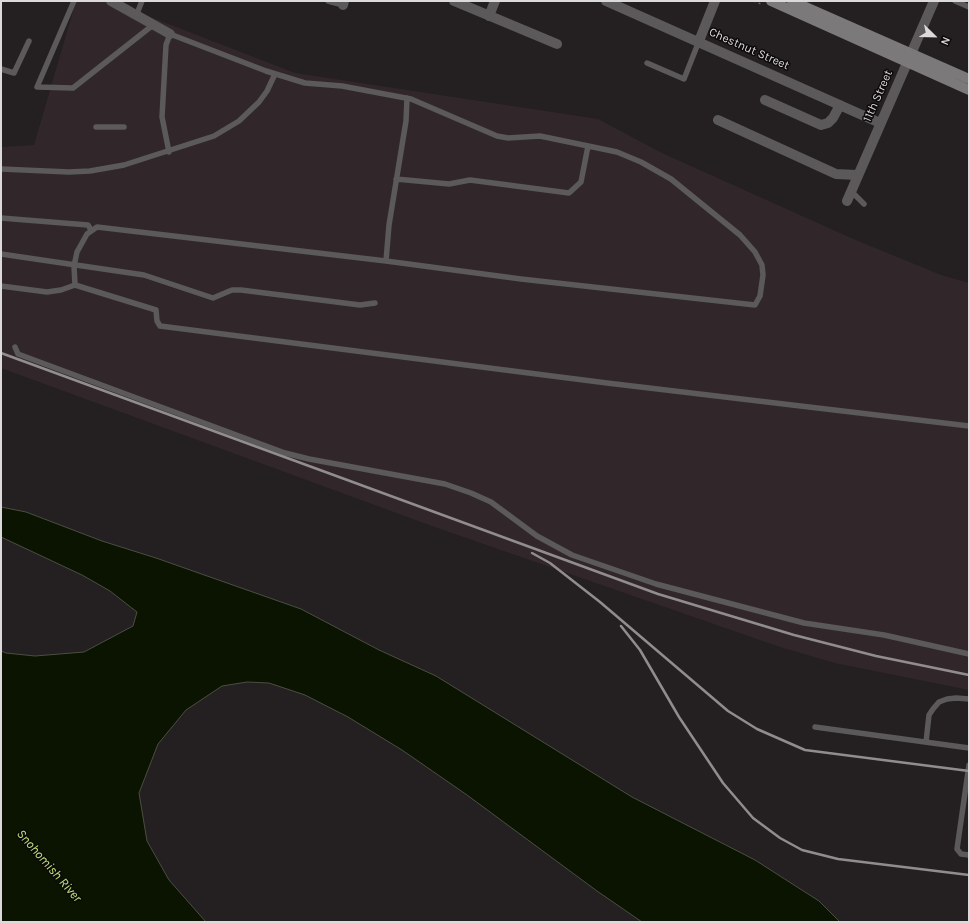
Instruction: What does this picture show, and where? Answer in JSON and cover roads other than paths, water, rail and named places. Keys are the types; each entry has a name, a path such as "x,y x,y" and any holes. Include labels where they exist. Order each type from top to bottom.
{"main road":[{"path":"771,1 910,58 969,79"},
{"path":"792,1 910,58 969,90"}],"street":[{"path":"111,1 170,34"},
{"path":"454,1 557,44"},
{"path":"489,16 495,1"},
{"name":"Chestnut Street","path":"606,1 699,41 880,123"},
{"path":"699,41 715,1"},
{"name":"11th Street","path":"847,201 857,175 934,1"},
{"path":"765,100 822,125 828,123 833,118 840,105"},
{"path":"718,120 836,174 857,175"}],"lane":[{"path":"74,1 36,87 73,88 153,25"},
{"path":"136,16 142,1"},
{"path":"328,1 343,3"},
{"path":"955,1 969,7"},
{"path":"75,285 74,266 77,252 91,230 97,227 105,227 522,279 755,305 760,296 762,287 762,265 755,252 740,235 671,179 642,162 617,152 540,136 508,138 497,136 407,98 342,86 305,83 275,74 170,34 166,45 162,117 169,152"},
{"path":"1,69 14,73 29,41"},
{"path":"647,63 684,79 699,41"},
{"path":"1,170 68,172 90,171 124,165 169,152 214,136 239,121 268,91 275,74"},
{"path":"386,261 389,225 406,121 407,98"},
{"path":"96,127 124,127"},
{"path":"396,179 449,184 470,180 569,193 581,182 588,146"},
{"path":"851,191 864,204"},
{"path":"1,218 88,225 91,230"},
{"path":"1,254 74,266 144,275 213,298 232,290 241,290 360,305 375,302"},
{"path":"1,286 47,292 61,290 75,285 156,310 157,321 160,326 607,383 969,426"},
{"path":"15,347 18,354 285,453 309,459 446,484 471,493 491,502 537,536 572,555 656,584 804,623 842,630 884,635 969,654"},
{"path":"926,742 929,715 939,702 956,698 969,699"},
{"path":"815,727 969,748"},
{"path":"969,765 957,849 961,854 969,855"}],"water":[{"name":"Snohomish River","path":"1,507 26,512 102,541 156,558 301,609 379,650 436,676 632,797 755,860 819,901 840,922 642,922 597,891 467,795 402,750 348,717 305,695 269,683 247,682 222,686 186,710 158,744 139,793 147,841 169,880 206,922 1,922 1,651 6,653 35,656 84,652 133,626 137,612 110,591 82,575 1,537"}],"railway":[{"path":"1,353 658,594 794,635 876,656 969,675"},
{"path":"532,553 550,563 600,602 728,711 757,729 805,750 969,771"},
{"path":"621,626 640,650 679,717 723,783 753,818 780,838 802,850 838,859 969,875"}]}
